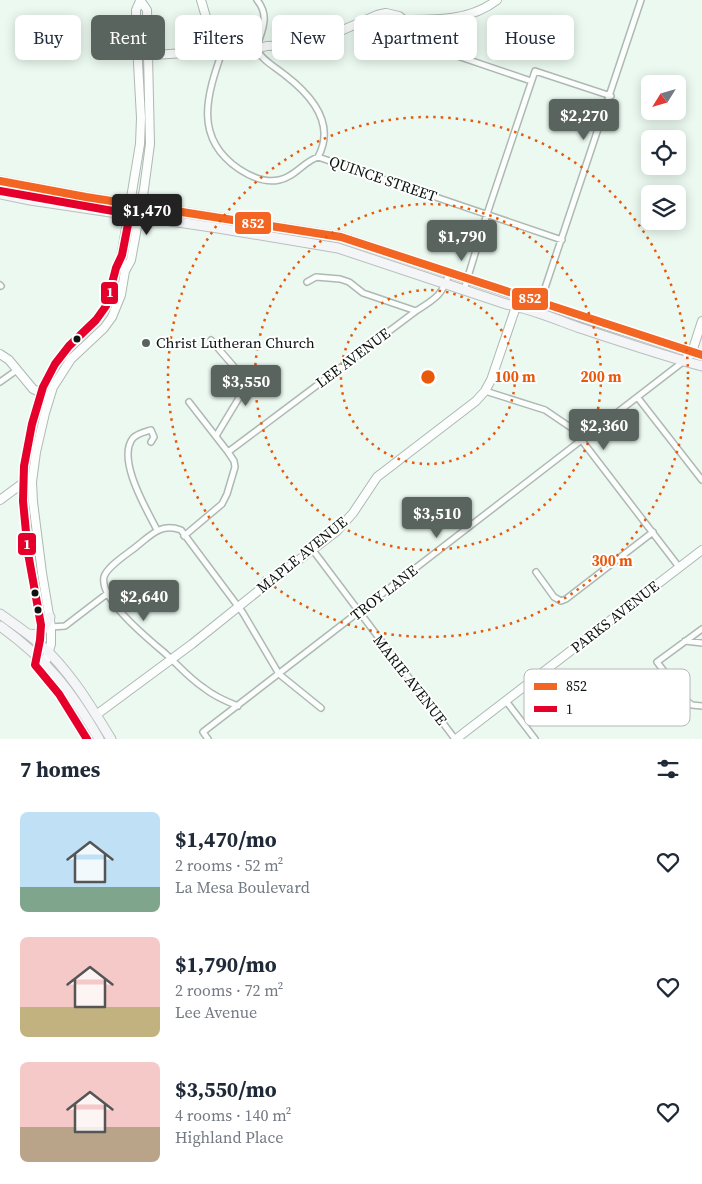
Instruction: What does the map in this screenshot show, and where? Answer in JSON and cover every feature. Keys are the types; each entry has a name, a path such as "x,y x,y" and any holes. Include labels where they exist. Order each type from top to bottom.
{"main road":[{"path":"0,181 141,206 341,237 702,355"},
{"path":"0,194 338,248 464,290 538,312 589,331 702,366"},
{"path":"0,614 49,652 74,680 111,739"},
{"path":"28,634 35,635 41,633 50,617"},
{"path":"0,626 46,663 67,688 99,739"}],"street":[{"path":"140,0 147,10 147,15"},
{"path":"136,15 140,0"},
{"path":"201,0 206,15"},
{"path":"257,0 263,10 265,23 262,32"},
{"path":"465,15 476,12 497,0"},
{"path":"538,312 642,0"},
{"path":"377,15 386,13 395,15"},
{"path":"262,47 292,45 318,39 354,24"},
{"path":"217,60 207,107 210,130 216,144 224,156 242,172 269,181 289,177 310,160 318,157 323,146 325,134 320,113 299,87 286,75 262,59"},
{"path":"125,271 121,258 140,144 141,118 138,60"},
{"path":"46,663 52,627 33,502 32,482 36,452 49,397 59,376 70,359 104,328 112,317 121,295 125,271 131,260 150,144 149,60"},
{"path":"469,60 531,81"},
{"path":"464,290 487,214 535,71 611,96"},
{"name":"QUINCE STREET","path":"318,157 562,240"},
{"path":"446,284 449,273"},
{"path":"307,282 316,277 340,279 349,282 363,294 416,311"},
{"name":"LEE AVENUE","path":"228,452 416,311 439,296 446,284"},
{"name":"MAPLE AVENUE","path":"96,715 344,524 353,514 377,476 468,408 485,391 491,380 520,295"},
{"path":"684,361 692,352 702,321"},
{"path":"211,340 248,383 216,436"},
{"path":"0,354 9,360 32,389 49,397"},
{"name":"TROY LANE","path":"208,739 203,732 684,361"},
{"path":"0,382 17,370"},
{"path":"485,391 549,412 573,428 679,567"},
{"path":"638,398 702,480"},
{"path":"184,536 222,504 235,467 234,461 228,452 189,402"},
{"path":"151,442 154,437 151,430 138,434 129,445 128,454 131,476 157,530"},
{"path":"0,500 22,484 32,482"},
{"path":"238,706 221,699 204,688 148,640 131,623 104,585 104,578 110,568 157,530 174,527 181,530 238,606 279,674 321,708"},
{"path":"536,572 554,597 561,601 653,532"},
{"name":"MARIE AVENUE","path":"312,549 358,613 456,739"},
{"name":"PARKS AVENUE","path":"547,669 702,550"},
{"path":"52,627 65,626 108,593"},
{"path":"662,669 657,662 702,628"},
{"path":"685,641 702,643"},
{"name":"PARKS AVENUE","path":"456,739 524,687"},
{"path":"506,701 524,725"},
{"path":"690,703 702,706"},
{"path":"525,726 535,739"}],"transit line":[{"name":"852","path":"0,181 86,197 341,237 702,355"},
{"name":"1","path":"0,191 130,214 122,255 116,268 106,306 96,320 69,346 55,364 43,387 32,424 24,466 23,501 28,553 41,625 35,665 59,694 87,739"}],"place":[{"name":"Christ Lutheran Church","path":"146,343"}]}
